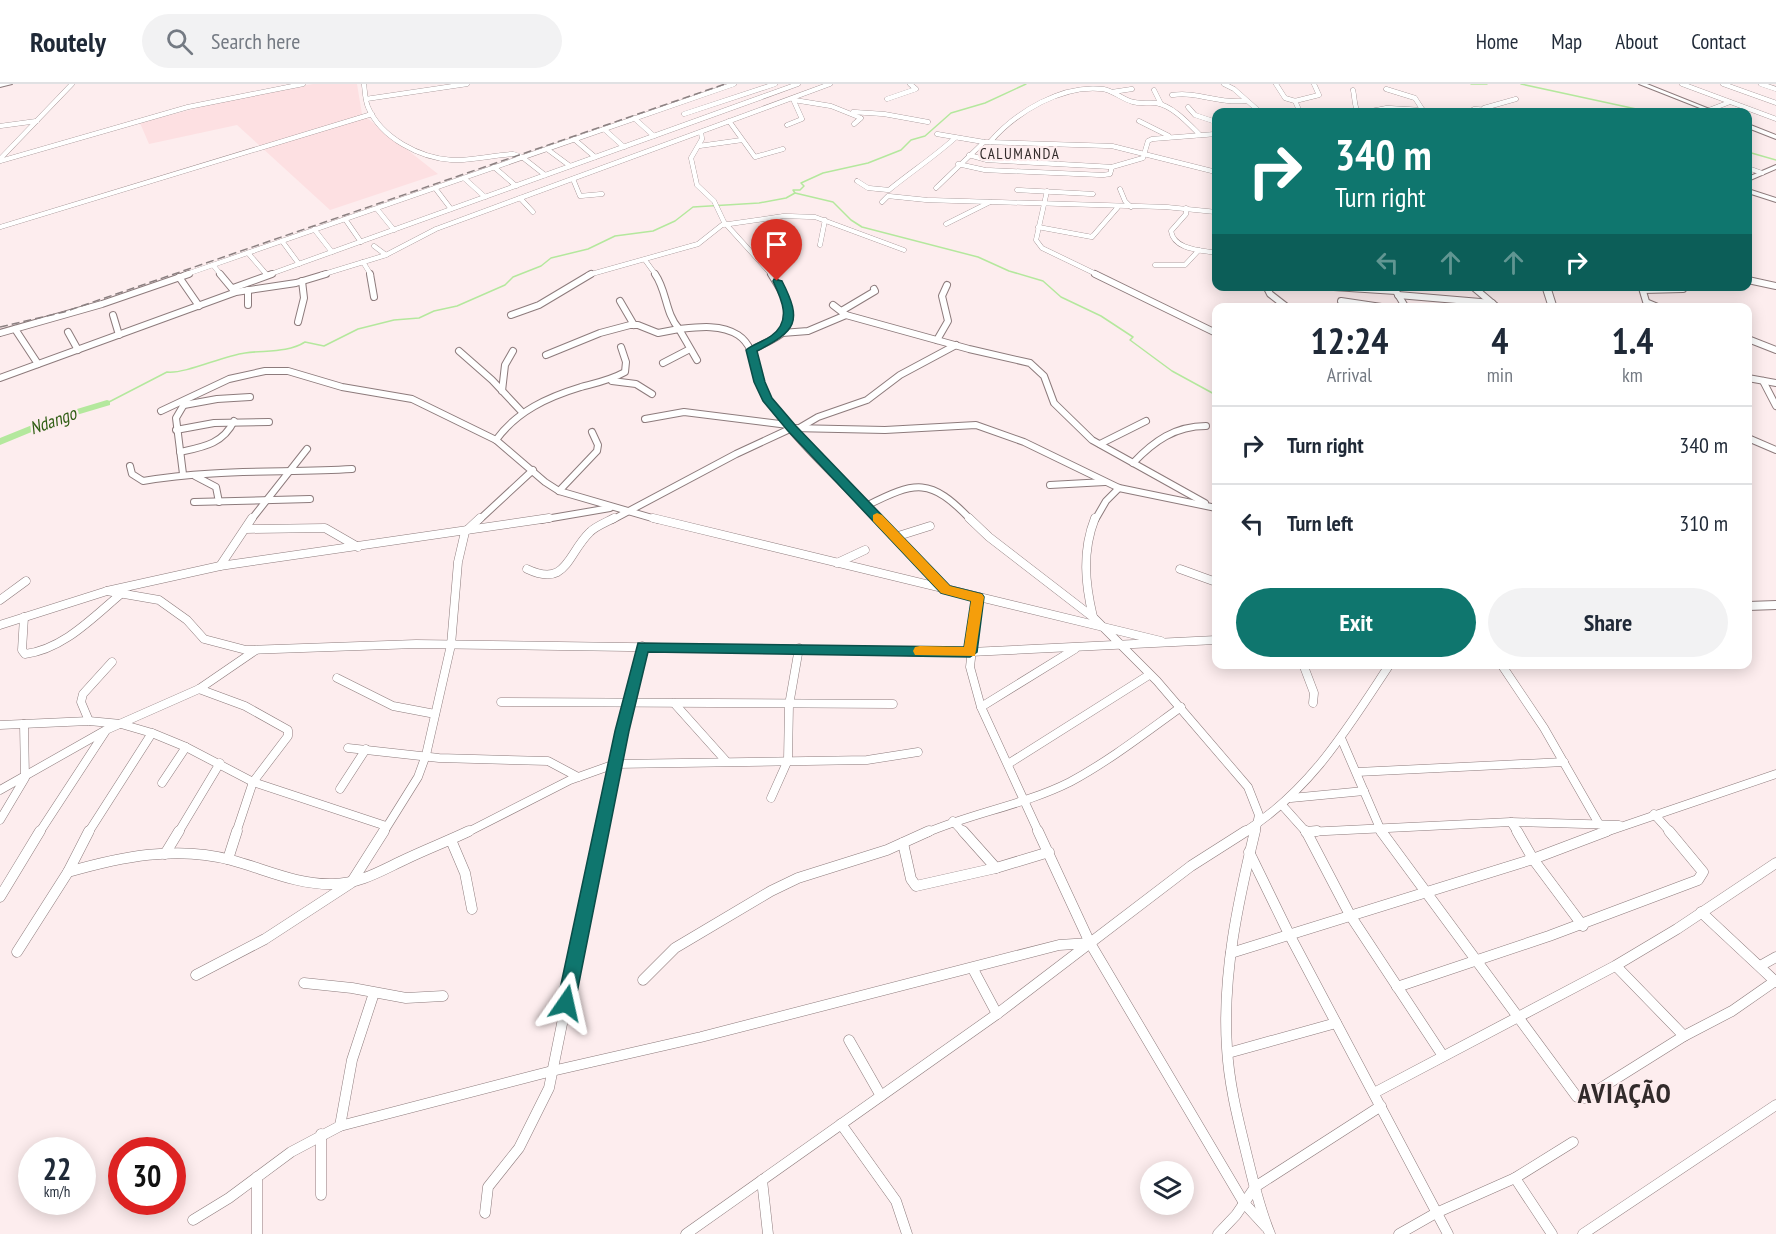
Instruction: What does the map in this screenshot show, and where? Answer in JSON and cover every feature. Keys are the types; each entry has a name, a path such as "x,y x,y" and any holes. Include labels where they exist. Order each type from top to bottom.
{"main road":[{"path":"0,85 9,84"}],"street":[{"path":"0,160 72,84"},
{"path":"0,160 251,93 303,84"},
{"path":"364,84 366,99 372,114 387,132 422,154 450,160 506,154 522,157 545,175"},
{"path":"366,99 467,84"},
{"path":"0,333 102,304 734,84"},
{"path":"684,114 775,84"},
{"path":"0,378 199,306 267,275 794,84"},
{"path":"213,265 234,290 248,290 302,281 386,255 436,230 830,84"},
{"path":"887,99 916,89 910,84"},
{"path":"1224,84 1232,85 1245,101 1255,108"},
{"path":"1276,84 1285,98 1295,101 1319,95 1314,84"},
{"path":"1642,84 1703,108"},
{"path":"1682,84 1747,108"},
{"path":"1723,84 1775,103"},
{"path":"1761,84 1776,89"},
{"path":"1386,88 1415,98 1421,108"},
{"path":"936,188 958,164 1001,128 1050,98 1088,89 1105,90 1136,103 1161,104"},
{"path":"1111,92 1132,89"},
{"path":"1154,90 1161,104 1200,135"},
{"path":"1353,90 1356,108"},
{"path":"775,92 786,100"},
{"path":"1172,95 1186,93 1227,103 1245,101"},
{"path":"793,99 831,106 862,119 854,124"},
{"path":"787,125 802,119 793,99"},
{"path":"1484,108 1516,99"},
{"path":"1295,101 1299,108"},
{"path":"1717,108 1730,102"},
{"path":"679,103 690,123"},
{"path":"1755,111 1775,103"},
{"path":"1188,106 1195,115 1212,121"},
{"path":"1752,110 1776,119"},
{"path":"849,112 884,114 928,122"},
{"path":"0,227 372,114"},
{"path":"1185,121 1195,115"},
{"path":"634,118 654,136"},
{"path":"0,126 37,121"},
{"path":"729,121 757,158 783,149"},
{"path":"1139,121 1169,136"},
{"path":"1752,128 1776,137"},
{"path":"604,129 624,147"},
{"path":"701,132 702,139 692,158 695,178 715,205 721,219 764,264 782,290 789,311 782,333"},
{"path":"937,134 987,142 1102,145 1146,153 1212,171"},
{"path":"969,155 987,160 1112,167 1139,160 1146,153 1149,140 1169,136 1212,135"},
{"path":"882,202 913,171 929,162 955,138"},
{"path":"574,139 595,157"},
{"path":"699,146 742,140"},
{"path":"547,149 570,166"},
{"path":"958,164 985,170 1103,175 1110,174 1112,167"},
{"path":"494,167 516,186"},
{"path":"1752,177 1776,167"},
{"path":"1752,169 1762,173"},
{"path":"464,178 485,197"},
{"path":"573,179 580,196 602,194"},
{"path":"857,181 868,188 927,200 1212,211"},
{"path":"435,188 451,209"},
{"path":"1017,189 1093,194"},
{"path":"1120,189 1125,201 1131,207"},
{"path":"1047,191 1036,240 1042,248 1212,331"},
{"path":"1752,192 1776,200"},
{"path":"520,198 533,212"},
{"path":"946,224 991,201"},
{"path":"1038,227 1092,237 1118,207"},
{"path":"1186,208 1186,214 1171,235 1180,245 1212,252"},
{"path":"376,209 394,230"},
{"path":"512,315 539,305 594,272 698,244 717,228 728,225 784,216 808,216 825,220 904,250"},
{"path":"345,219 361,242"},
{"path":"820,245 825,220"},
{"path":"314,230 332,252"},
{"path":"282,241 299,264"},
{"path":"374,246 386,255"},
{"path":"1155,265 1185,265 1199,250"},
{"path":"248,253 267,275"},
{"path":"645,260 662,284 672,323 679,329 697,360"},
{"path":"363,262 372,277 374,297"},
{"path":"179,277 199,306"},
{"path":"298,322 304,298 302,281"},
{"path":"1752,281 1776,286"},
{"path":"937,340 949,316 942,296 946,285"},
{"path":"752,350 782,333 808,331 844,313 874,289"},
{"path":"248,290 248,305"},
{"path":"1268,291 1282,303"},
{"path":"1376,291 1396,291 1492,303"},
{"path":"1478,291 1492,303"},
{"path":"620,301 634,325"},
{"path":"1341,301 1354,303"},
{"path":"833,305 844,313 956,345 1016,358 1040,370 1054,403 1076,426 1100,444 1212,506"},
{"path":"113,315 119,335"},
{"path":"546,355 600,333 634,325 658,333 679,329 719,328 736,333 746,340 752,350 759,382 767,399 790,427 946,590"},
{"path":"15,329 38,364"},
{"path":"68,332 78,350"},
{"path":"1752,341 1776,350"},
{"path":"800,428 819,417 867,400 900,375 956,345"},
{"path":"496,440 501,431 522,412 560,394 607,381 627,369 621,347"},
{"path":"663,363 690,349"},
{"path":"459,351 522,412"},
{"path":"502,391 503,369 513,351"},
{"path":"187,474 176,430 176,418 184,403 212,385 240,375 265,371 288,372 342,387 412,399 496,440 534,470 544,482 559,491 610,508 1105,629 1171,643"},
{"path":"1752,379 1775,384"},
{"path":"607,381 636,384 652,394"},
{"path":"1762,381 1776,406"},
{"path":"161,411 184,403 250,398"},
{"path":"645,419 684,412 800,428 885,430 976,425 1024,441 1119,488 1212,507"},
{"path":"176,430 234,421 269,422"},
{"path":"180,452 210,447 219,442 231,430 234,421"},
{"path":"1100,444 1146,421"},
{"path":"1133,463 1151,444 1171,431 1206,426"},
{"path":"527,569 537,576 562,571 572,562 586,537 626,512 790,427"},
{"path":"559,491 597,451 598,445 592,432"},
{"path":"1752,440 1776,450"},
{"path":"220,566 264,502 307,449"},
{"path":"130,466 132,474 143,481 187,474 288,473 352,469"},
{"path":"351,883 418,777 426,755 446,675 451,645 458,562 465,532 534,470"},
{"path":"187,474 214,484 219,489 219,502"},
{"path":"1050,485 1108,482"},
{"path":"866,506 907,488 920,486 933,489 953,503 988,536 1093,617 1124,646 1181,707 1250,791 1258,807 1257,825 1249,852 1235,922 1226,1032 1240,1130 1269,1231"},
{"path":"1093,617 1087,585 1086,540 1096,513 1119,488"},
{"path":"194,502 264,502 310,499"},
{"path":"0,625 107,591 220,566 465,532 610,508"},
{"path":"895,537 930,526"},
{"path":"246,529 325,528 358,547"},
{"path":"837,563 865,550"},
{"path":"1180,568 1212,580"},
{"path":"0,600 26,580"},
{"path":"107,591 159,600 187,620 204,639 220,645 257,650 379,644 970,652 1212,640"},
{"path":"24,617 22,650 26,654 33,655 64,639 122,593"},
{"path":"978,597 970,667 981,707 1090,943 1244,1203 1269,1231"},
{"path":"1752,606 1776,605"},
{"path":"485,1213 488,1187 523,1142 549,1088 615,764 642,646"},
{"path":"771,798 788,760 789,705 799,648"},
{"path":"981,707 1078,648"},
{"path":"0,790 25,778 106,730 199,689 257,650"},
{"path":"89,721 81,702 83,694 112,662"},
{"path":"1306,669 1314,693 1313,703"},
{"path":"686,1234 997,1014 1191,866 1257,825 1291,798 1341,738 1387,669"},
{"path":"1504,669 1564,762 1599,824"},
{"path":"1008,764 1149,675"},
{"path":"337,678 393,706 435,714"},
{"path":"199,689 223,696 254,710 288,730 288,736 253,782 228,859"},
{"path":"501,702 893,704"},
{"path":"674,703 726,761"},
{"path":"643,980 675,948 771,891 798,878 903,843 953,821 1025,799 1069,782 1128,746 1181,707"},
{"path":"0,725 89,721 121,724 152,733 186,747 253,782 386,826"},
{"path":"0,820 25,778 24,724"},
{"path":"0,897 63,793 106,730"},
{"path":"17,952 68,872 96,817 152,733"},
{"path":"1341,738 1357,771 1380,830 1571,1092 1581,1098 1642,1064 1684,1036 1732,1011 1776,981 1701,912"},
{"path":"162,783 186,747"},
{"path":"348,748 479,761 548,761 578,777"},
{"path":"340,789 366,749"},
{"path":"196,975 264,939 351,883 451,840 578,777 615,764 867,760 918,752"},
{"path":"1357,771 1564,762"},
{"path":"165,854 219,763"},
{"path":"1231,953 1533,859 1653,814 1776,774"},
{"path":"1291,798 1364,790"},
{"path":"1282,805 1306,832 1350,915 1443,1056"},
{"path":"1397,987 1477,963 1583,926 1698,880 1703,872 1699,865 1653,814"},
{"path":"953,821 996,868"},
{"path":"1511,822 1533,859 1583,926"},
{"path":"1306,832 1511,822 1622,825"},
{"path":"451,840 470,885 472,909"},
{"path":"903,843 912,879 916,886 996,868 1049,852"},
{"path":"1249,852 1289,934 1448,1234"},
{"path":"68,872 116,858 165,854 228,859 279,876 327,884 351,883"},
{"path":"1374,1093 1519,1019 1616,966 1776,863"},
{"path":"193,1220 291,1152 321,1134 340,1126 552,1071 701,1037 973,969 1059,945 1090,943"},
{"path":"1760,966 1776,957"},
{"path":"1616,966 1684,1036"},
{"path":"973,969 997,1014"},
{"path":"304,983 352,988 406,998 443,996"},
{"path":"340,1126 352,1060 374,993"},
{"path":"1228,1053 1336,1023"},
{"path":"849,1040 881,1096"},
{"path":"1582,1234 1776,1105"},
{"path":"1218,1234 1255,1187 1381,1106"},
{"path":"841,1124 890,1187 903,1210 907,1234"},
{"path":"321,1134 321,1196"},
{"path":"1399,1234 1436,1213 1515,1178 1573,1142"},
{"path":"257,1177 257,1234"},
{"path":"1515,1178 1552,1234"},
{"path":"762,1180 768,1234"}],"shaded area":[{"path":"313,84 357,84 362,114 438,174 330,210 237,125 149,144 140,123 235,98"}],"waterway":[{"path":"795,193 793,190 800,190 804,186 801,183 823,173 868,163 901,150 911,140 925,136 951,113 985,103 1026,84"},
{"path":"1471,84 1487,84"},
{"path":"1521,84 1632,108"},
{"path":"1752,153 1776,160"},
{"path":"107,403 167,372 184,370 236,355 291,348 305,342 324,346 358,329 394,320 419,318 434,311 457,306 505,285 513,277 541,266 551,258 588,249 615,236 653,231 675,221 693,207 759,203 786,198 795,193"},
{"path":"795,193 833,202 851,220 862,227 978,257 1009,271 1043,281 1061,297 1101,316 1133,337 1130,340 1172,371 1212,393"},
{"name":"Ndango","path":"0,442 60,417 107,403"}],"railway":[{"path":"0,327 64,312 725,84"}],"slow traffic":[{"path":"877,518 946,590 978,597 970,652 920,651"}],"district":[{"name":"CALUMANDA","path":"1020,154"},
{"name":"AVIAÇÃO","path":"1625,1094"}],"route":[{"path":"566,1003 588,889 642,646 970,652 978,597 946,590 767,399 759,382 752,350 782,333 789,319 788,303 777,281"}]}
